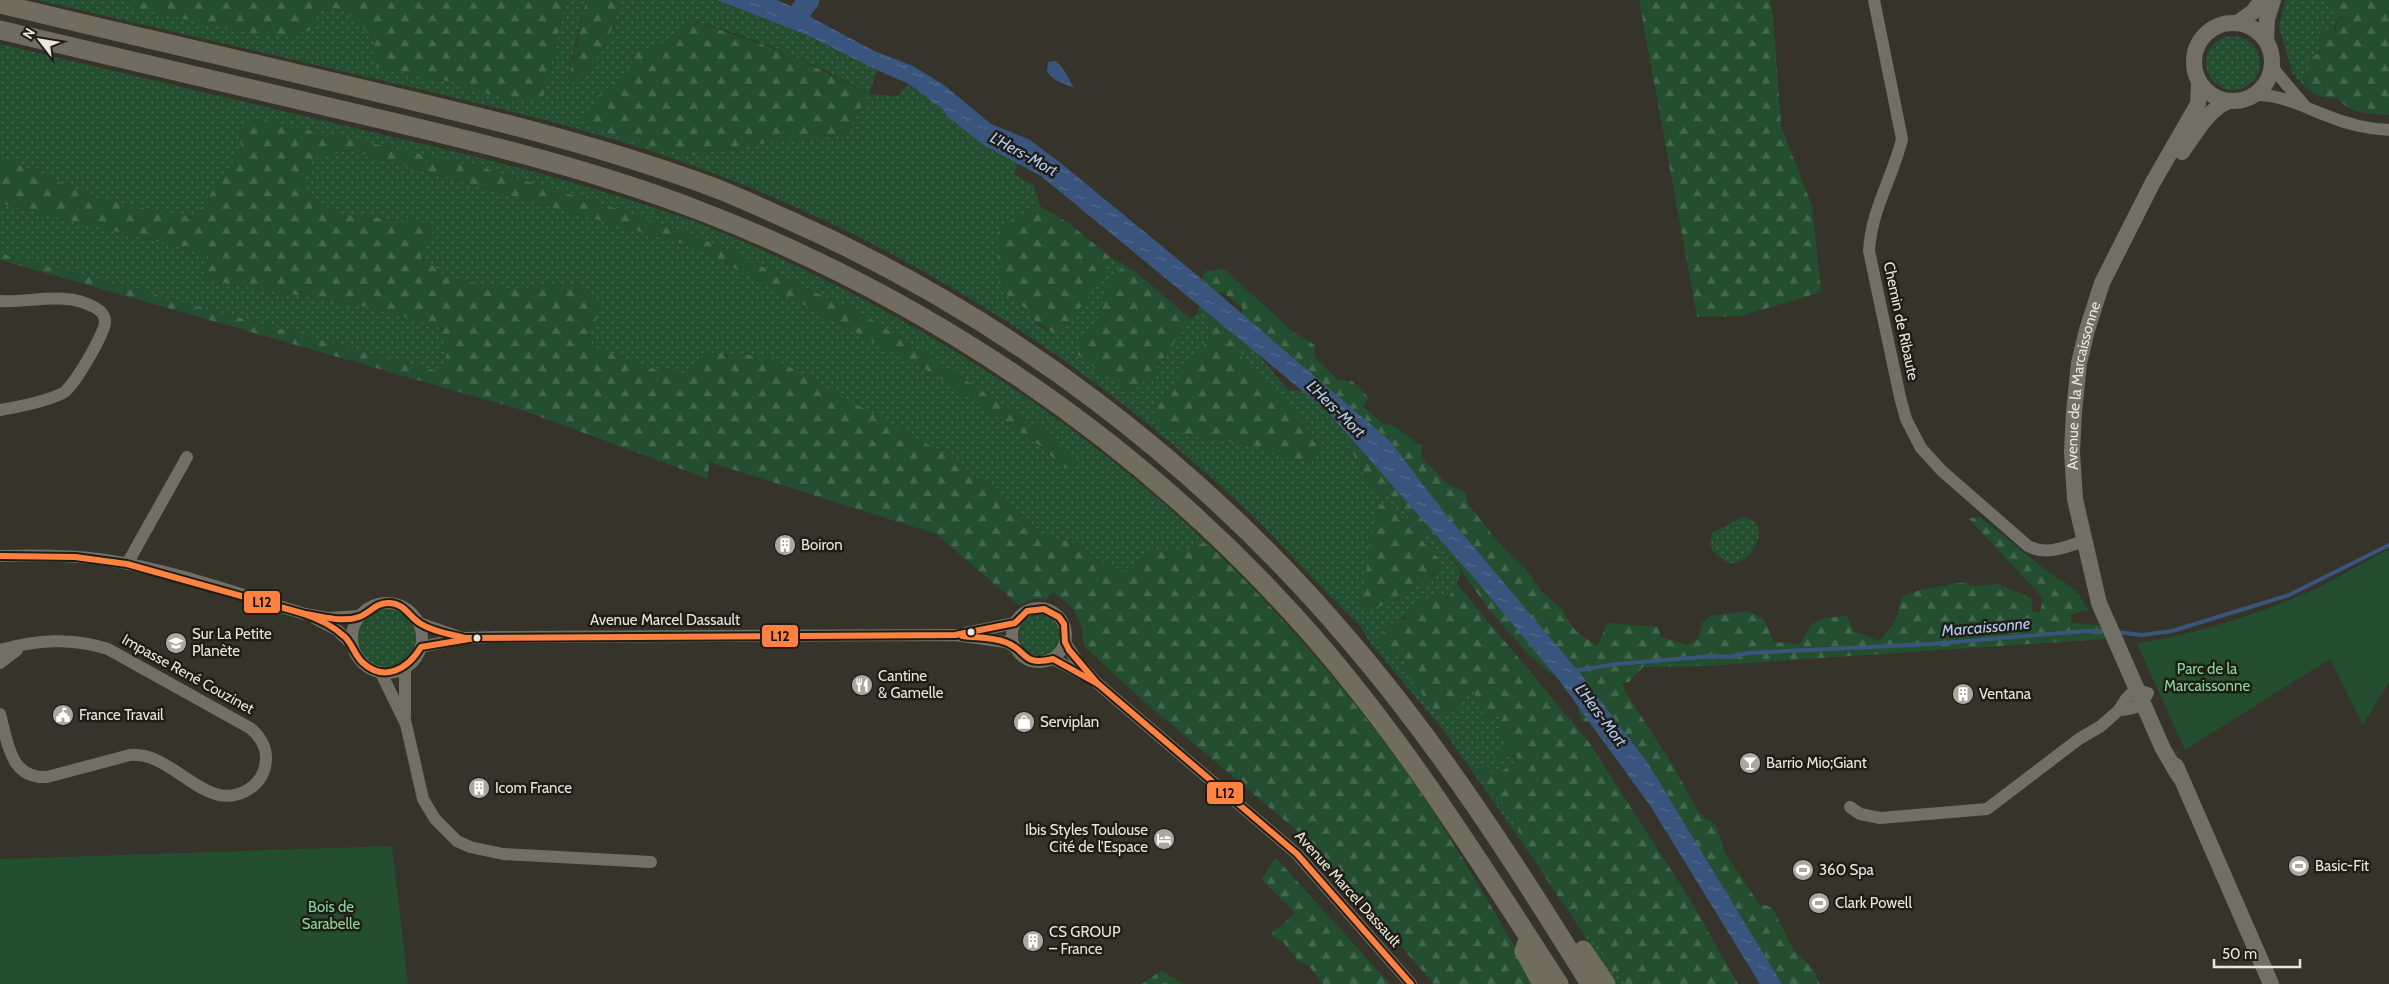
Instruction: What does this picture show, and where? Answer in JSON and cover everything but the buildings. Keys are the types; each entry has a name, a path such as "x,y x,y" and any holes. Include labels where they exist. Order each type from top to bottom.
{"highway":[{"path":"0,4 411,100 539,132 639,162 712,187 818,233 873,260 974,317 1033,356 1125,422 1220,504 1258,541 1338,627 1430,742 1508,856 1590,984"},
{"path":"0,30 466,140 574,169 694,208 784,245 931,321 1024,380 1103,438 1184,506 1278,597 1385,723 1432,790 1559,984"},
{"path":"1508,856 1606,984"},
{"path":"1528,936 1524,951 1542,984"}],"main road":[{"path":"2262,0 2253,12 2237,23 2215,27 2200,41 2194,62 2200,83 2209,94 2230,101 2238,101 2254,95 2267,82 2272,64 2272,56 2266,40 2267,19 2273,0"},
{"path":"2237,23 2253,28 2266,40"},
{"name":"Avenue de la Marcaissonne","path":"2200,83 2198,104 2152,184 2102,283 2079,363 2072,452 2076,499 2084,541 2091,568 2108,616 2271,984"},
{"name":"Avenue de la Marcaissonne","path":"2140,210 2211,112 2221,104 2230,101"}],"street":[{"name":"Chemin de Ribaute","path":"1874,0 1902,139 1898,157 1875,213 1870,230 1869,251 1906,418 1921,448 1942,471 2028,546 2045,552 2084,541"},
{"path":"2272,64 2276,72 2304,105"},
{"path":"2254,95 2277,97 2304,105 2342,121 2389,130"},
{"path":"0,301 68,299 87,304 103,314 105,322 103,330 70,387 61,394 0,410"},
{"path":"127,564 187,457"},
{"name":"Avenue Marcel Dassault","path":"0,556 75,557 127,564 305,614 328,618 360,616 376,605 388,603 401,606 411,612 418,623 465,638"},
{"name":"Avenue Marcel Dassault","path":"955,635 1015,623 1027,611 1036,608 1052,611 1064,624 1065,642 1077,661 1097,683 1297,854 1411,984"},
{"name":"Avenue Marcel Dassault","path":"305,614 337,630 352,645 362,663 381,673"},
{"path":"352,645 352,635 360,616"},
{"path":"406,724 381,673 393,673 405,668 415,659 421,647 422,635 418,623"},
{"path":"1015,623 1012,637 1015,647"},
{"name":"Avenue Marcel Dassault","path":"421,647 465,638 955,635 1006,642 1015,647 1025,658 1034,662 1044,662 1053,658 1097,683"},
{"name":"Impasse René Couzinet","path":"0,650 33,643 71,640 108,649 236,719 255,732 262,744 266,757 262,776 255,785 243,793 223,796 209,792 151,758 136,754 47,777 34,777 24,773 16,765 0,714"},
{"path":"1053,658 1063,648 1065,642"},
{"name":"Impasse René Couzinet","path":"0,663 9,654 33,643"},
{"path":"405,668 406,724 423,799 435,819 457,841 470,847 503,854 651,862"},
{"path":"1850,807 1865,816 1880,818 1987,809 2119,710 2126,698 2143,696"}],"green space":[{"path":"37,0 130,0 134,8 317,10 338,8 355,19 375,42 372,60 437,80 459,82 470,90 543,98 566,0 586,0 573,54 568,87 605,47 622,0 717,0 807,35 877,70 869,94 897,96 909,84 941,108 949,118 982,144 1018,163 1014,174 1034,186 1040,206 1016,216 999,289 1025,308 1030,318 1048,332 1089,287 1098,284 1110,257 1125,265 1112,278 1100,313 1092,329 1079,338 1153,373 1191,319 1198,313 1207,320 1210,338 1152,410 1200,438 1220,439 1265,449 1287,458 1315,438 1236,351 1255,351 1288,390 1303,391 1327,411 1349,436 1349,448 1373,490 1398,500 1412,521 1408,527 1387,505 1409,592 1435,574 1441,561 1421,540 1424,535 1438,538 1445,552 1461,572 1456,584 1442,600 1394,622 1377,639 1404,662 1465,692 1471,687 1486,719 1502,716 1499,728 1510,746 1495,758 1516,756 1518,760 1495,776 1485,764 1487,787 1511,811 1523,844 1444,731 1371,644 1360,626 1260,523 1216,482 1124,405 1028,335 927,273 822,219 767,195 713,173 627,143 472,102","holes":["694,21 739,35 783,52 827,71 869,94 845,135 766,143 693,155 662,150 597,97 630,69 637,49 657,47"]},
{"path":"130,0 566,0 543,98 512,99 470,90 459,82 437,80 375,66 372,60 375,42 355,19 338,8 317,10 315,29 285,37 244,32 134,8"},
{"path":"586,0 622,0 605,47 590,67 567,87"},
{"path":"1639,0 1770,0 1773,15 1781,126 1812,206 1821,292 1741,316 1697,317"},
{"path":"2285,0 2321,0 2338,13 2330,38 2312,57 2305,87 2293,74 2279,28"},
{"path":"2321,0 2389,0 2389,115 2368,113 2348,108 2338,99 2318,96 2305,87 2312,57 2320,52 2319,30 2336,30 2338,13"},
{"path":"694,21 787,53 869,94 845,135 766,143 693,155 662,150 583,125 597,97 630,69 637,49 657,47"},
{"path":"2228,36 2238,36 2248,40 2256,48 2260,63 2256,78 2248,86 2238,90 2228,90 2218,86 2210,78 2206,68 2206,58 2210,48 2218,40"},
{"path":"0,44 512,166 603,192 696,222 834,284 966,358 1029,399 1091,444 1150,491 1206,542 1185,550 1151,550 1139,562 1117,573 1074,543 1043,535 1021,513 952,458 704,352 685,374 645,367 587,344 575,284 512,289 450,279 421,257 436,224 337,214 301,189 312,158 348,150 694,247 934,374 1043,448 1064,468 1077,463 1055,438 873,320 715,244 621,210 477,166 240,135 241,151 194,217 155,211 93,197 0,157"},
{"path":"254,118 477,166 621,210 715,244 873,320 1055,438 1077,463 1073,469 1064,468 1043,448 934,374 694,247 349,150 312,159 301,188 337,214 437,224 421,257 450,279 512,289 575,284 600,307 587,344 645,367 684,374 704,352 770,356 952,458 1021,513 1043,535 1074,543 1117,573 1139,562 1151,550 1185,550 1206,542 1303,642 1391,751 1443,827 1536,984 1434,984 1325,860 1296,830 1141,699 1084,646 1082,628 1073,608 1053,592 1047,599 1032,599 1019,605 936,534 709,462 708,479 522,410 0,260 0,253 441,372 447,353 441,328 375,308 205,280 209,254 0,203 0,157 93,197 155,211 194,217 241,151 240,135"},
{"path":"0,203 209,254 205,280 375,308 441,328 447,353 441,372 0,253"},
{"path":"1040,206 1070,224 1110,257 1098,284 1089,287 1088,298 1058,336 1030,318 1025,308 999,289 997,233 1016,216"},
{"path":"1125,265 1191,319 1153,373 1130,394 1078,355 1079,338 1092,329 1100,313 1112,278"},
{"path":"1224,269 1292,331 1315,345 1314,357 1338,380 1352,381 1369,398 1363,406 1383,424 1393,425 1421,446 1423,459 1449,485 1465,492 1468,504 1498,542 1525,568 1542,592 1560,607 1575,630 1597,646 1608,623 1658,627 1661,637 1687,645 1698,639 1702,623 1711,616 1748,611 1764,619 1774,642 1800,644 1809,629 1818,621 1829,617 1847,616 1854,631 1879,641 1895,622 1902,596 1923,589 1965,582 1972,586 1999,584 2031,598 2033,611 2040,612 2043,598 1969,519 1979,516 2043,568 2076,591 2089,610 2071,614 2071,623 2099,625 2106,639 1705,666 1643,667 1629,682 1622,683 1626,693 1671,762 1699,813 1716,825 1724,851 1759,904 1772,907 1793,949 1812,968 1820,984 1782,984 1647,762 1621,728 1582,721 1578,710 1587,686 1559,680 1530,656 1490,611 1454,560 1442,551 1438,538 1424,535 1421,540 1441,561 1433,574 1406,597 1367,611 1361,603 1377,504 1387,505 1408,527 1412,521 1398,500 1373,490 1349,447 1349,436 1377,451 1426,508 1453,528 1403,464 1349,415 1322,385 1304,374 1285,357 1264,351 1236,351 1315,438 1322,439 1322,447 1309,461 1287,458 1265,449 1220,439 1200,438 1162,427 1152,410 1210,338 1207,320 1198,313 1201,297 1223,312 1242,315 1242,307 1222,292 1214,295 1200,282 1206,271"},
{"path":"1743,517 1753,520 1758,527 1757,543 1752,552 1745,558 1736,563 1727,563 1712,550 1710,543 1713,532"},
{"name":"Parc de la Marcaissonne","path":"2389,549 2389,682 2363,725 2330,659 2185,750 2138,646 2139,643 2201,630 2286,602 2315,589"},
{"path":"1457,584 1588,741 1691,901 1738,984 1625,984 1622,977 1607,967 1601,945 1582,932 1523,844 1511,811 1487,787 1479,763 1485,764 1495,776 1518,760 1516,756 1494,758 1495,750 1509,746 1499,728 1502,716 1486,719 1471,687 1465,692 1465,703 1442,720 1403,670 1404,662 1377,639 1394,622 1406,618 1405,613 1436,593 1447,599"},
{"path":"387,609 398,611 411,622 416,638 414,649 403,662 387,667 376,665 363,654 358,638 360,627 371,614"},
{"path":"1044,613 1052,616 1058,622 1061,634 1058,646 1052,652 1036,655 1028,652 1022,646 1019,630 1022,622 1028,616"},
{"name":"Bois de Sarabelle","path":"392,846 408,984 0,984 0,859"},
{"path":"1276,858 1390,984 1323,984 1309,966 1299,962 1284,943 1273,937 1271,934 1295,913 1261,879"},
{"path":"1582,932 1601,945 1607,967 1622,977 1625,984 1615,984"},
{"path":"1162,971 1183,984 1140,984"}],"water":[{"name":"L'Hers-Mort","path":"717,0 777,0 874,51 913,66 944,85 991,124 1030,140 1191,270 1390,441 1440,507 1579,672 1647,762 1782,984 1760,984 1651,807 1559,680 1480,585 1327,411 1041,176 982,144 949,118 941,108 909,84 807,35"},
{"path":"1056,61 1064,70 1074,88 1055,80 1047,72 1048,62"}],"waterway":[{"path":"795,18 809,0"},
{"name":"Marcaissonne","path":"2116,632 2142,635 2172,631 2289,595 2389,545"},
{"name":"Marcaissonne","path":"1573,671 1617,664 1713,656 1729,657 1748,653 1931,644 2085,631 2107,631"}],"transit line":[{"name":"L12","path":"0,556 75,557 127,564 305,614 332,618 352,619 363,615 381,604 390,603 403,608 426,627 465,638 955,635 1015,623 1027,611 1044,609 1059,617 1064,624 1065,642 1069,650 1097,683 1297,854 1411,984"},
{"name":"L12","path":"301,613 324,622 335,629 347,640 362,662 379,672 395,671 402,667 416,655 421,647 475,638"},
{"name":"L12","path":"962,636 1000,640 1012,645 1030,659 1035,661 1053,659 1098,684"}],"place":[{"name":"Boiron","path":"785,545"},
{"name":"Sur La Petite Planète","path":"176,643"},
{"name":"Cantine & Gamelle","path":"862,685"},
{"name":"Ventana","path":"1963,694"},
{"name":"France Travail","path":"63,715"},
{"name":"Serviplan","path":"1024,722"},
{"name":"Barrio Mio;Giant","path":"1750,763"},
{"name":"Icom France","path":"479,788"},
{"name":"Ibis Styles Toulouse Cité de l'Espace","path":"1164,839"},
{"name":"Basic-Fit","path":"2299,866"},
{"name":"360 Spa","path":"1803,870"},
{"name":"Clark Powell","path":"1819,903"},
{"name":"CS GROUP – France","path":"1033,941"}]}
